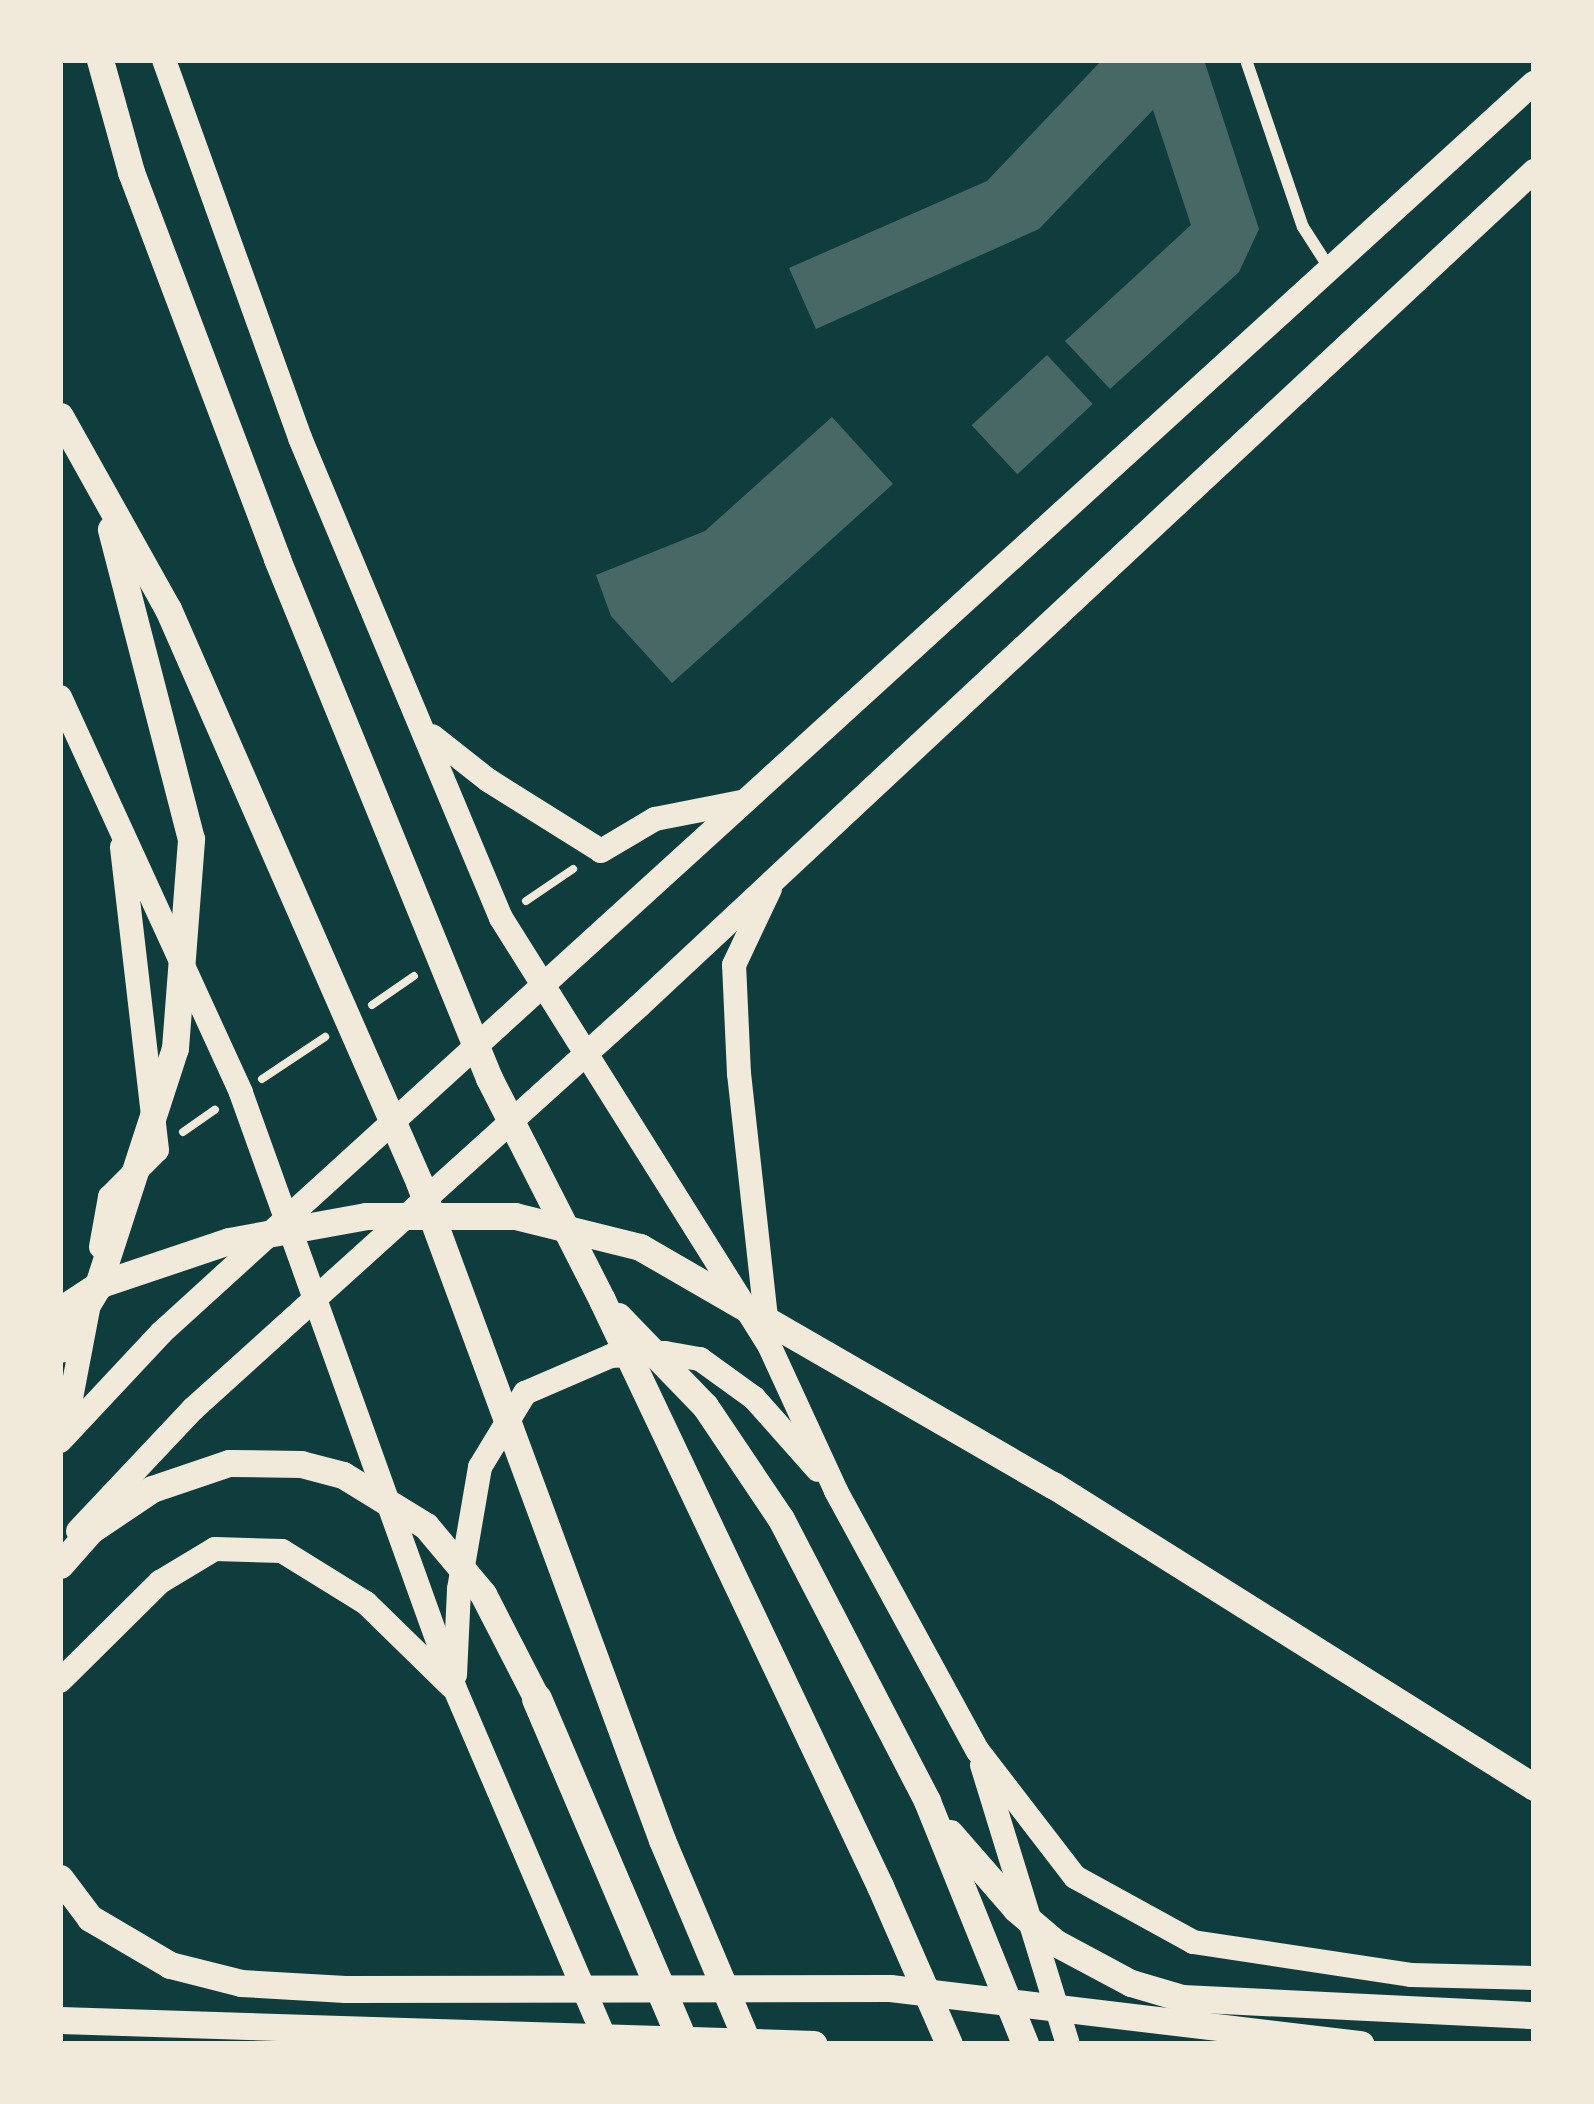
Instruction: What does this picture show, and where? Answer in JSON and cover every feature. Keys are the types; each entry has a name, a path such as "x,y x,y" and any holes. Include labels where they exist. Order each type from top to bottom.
{"highway":[{"path":"100,60 131,172 285,581 489,1078 602,1300 880,1886 949,2044"},
{"path":"60,416 168,608 419,1182 662,1840 748,2044"},
{"path":"60,1349 98,1288 176,1048 191,839 99,485"},
{"path":"60,1310 98,1285 230,1241 366,1216 515,1216 640,1246 1053,1485 1534,1787"},
{"path":"602,1300 705,1406 781,1519 927,1801 1025,2044"},
{"path":"60,1565 91,1530 152,1489 229,1463 302,1464 343,1475 426,1526 483,1594 537,1699 684,2044"},
{"path":"927,1801 1016,1909 1056,1943 1102,1970 1182,1998 1534,2015"},
{"path":"60,1878 90,1918 170,1965 242,1982 345,1989 890,1988 1361,2044"},
{"path":"60,2020 814,2044"}],"main road":[{"path":"164,60 300,438 428,734 501,918 769,1345 836,1491 978,1750 1075,1877 1192,1942 1411,1976 1534,1978"},
{"path":"62,1438 161,1333 1534,83"},
{"path":"60,1550 193,1408 587,1052 1534,171"},
{"path":"60,698 242,1093 454,1689 607,2044"},
{"path":"428,734 488,780 601,851 655,819 744,802"},
{"path":"62,1438 110,1197 157,1150 119,821"},
{"path":"769,1345 739,1074 734,965 777,874"},
{"path":"454,1689 459,1589 480,1467 525,1393 554,1376 611,1356 665,1354 700,1359 754,1398 836,1491"},
{"path":"60,1682 160,1582 215,1549 282,1551 366,1603 454,1689"},
{"path":"978,1750 1068,2044"}],"street":[{"path":"1246,60 1304,227 1330,269"}],"building":[{"path":"1102,60 1204,60 1259,229 1239,272 1110,389 1065,341 1191,225 1153,110 1039,229 816,329 789,268 987,181"},
{"path":"1047,355 1093,404 1017,474 972,425"},
{"path":"832,417 893,484 672,683 611,616 596,575 705,531"}]}
